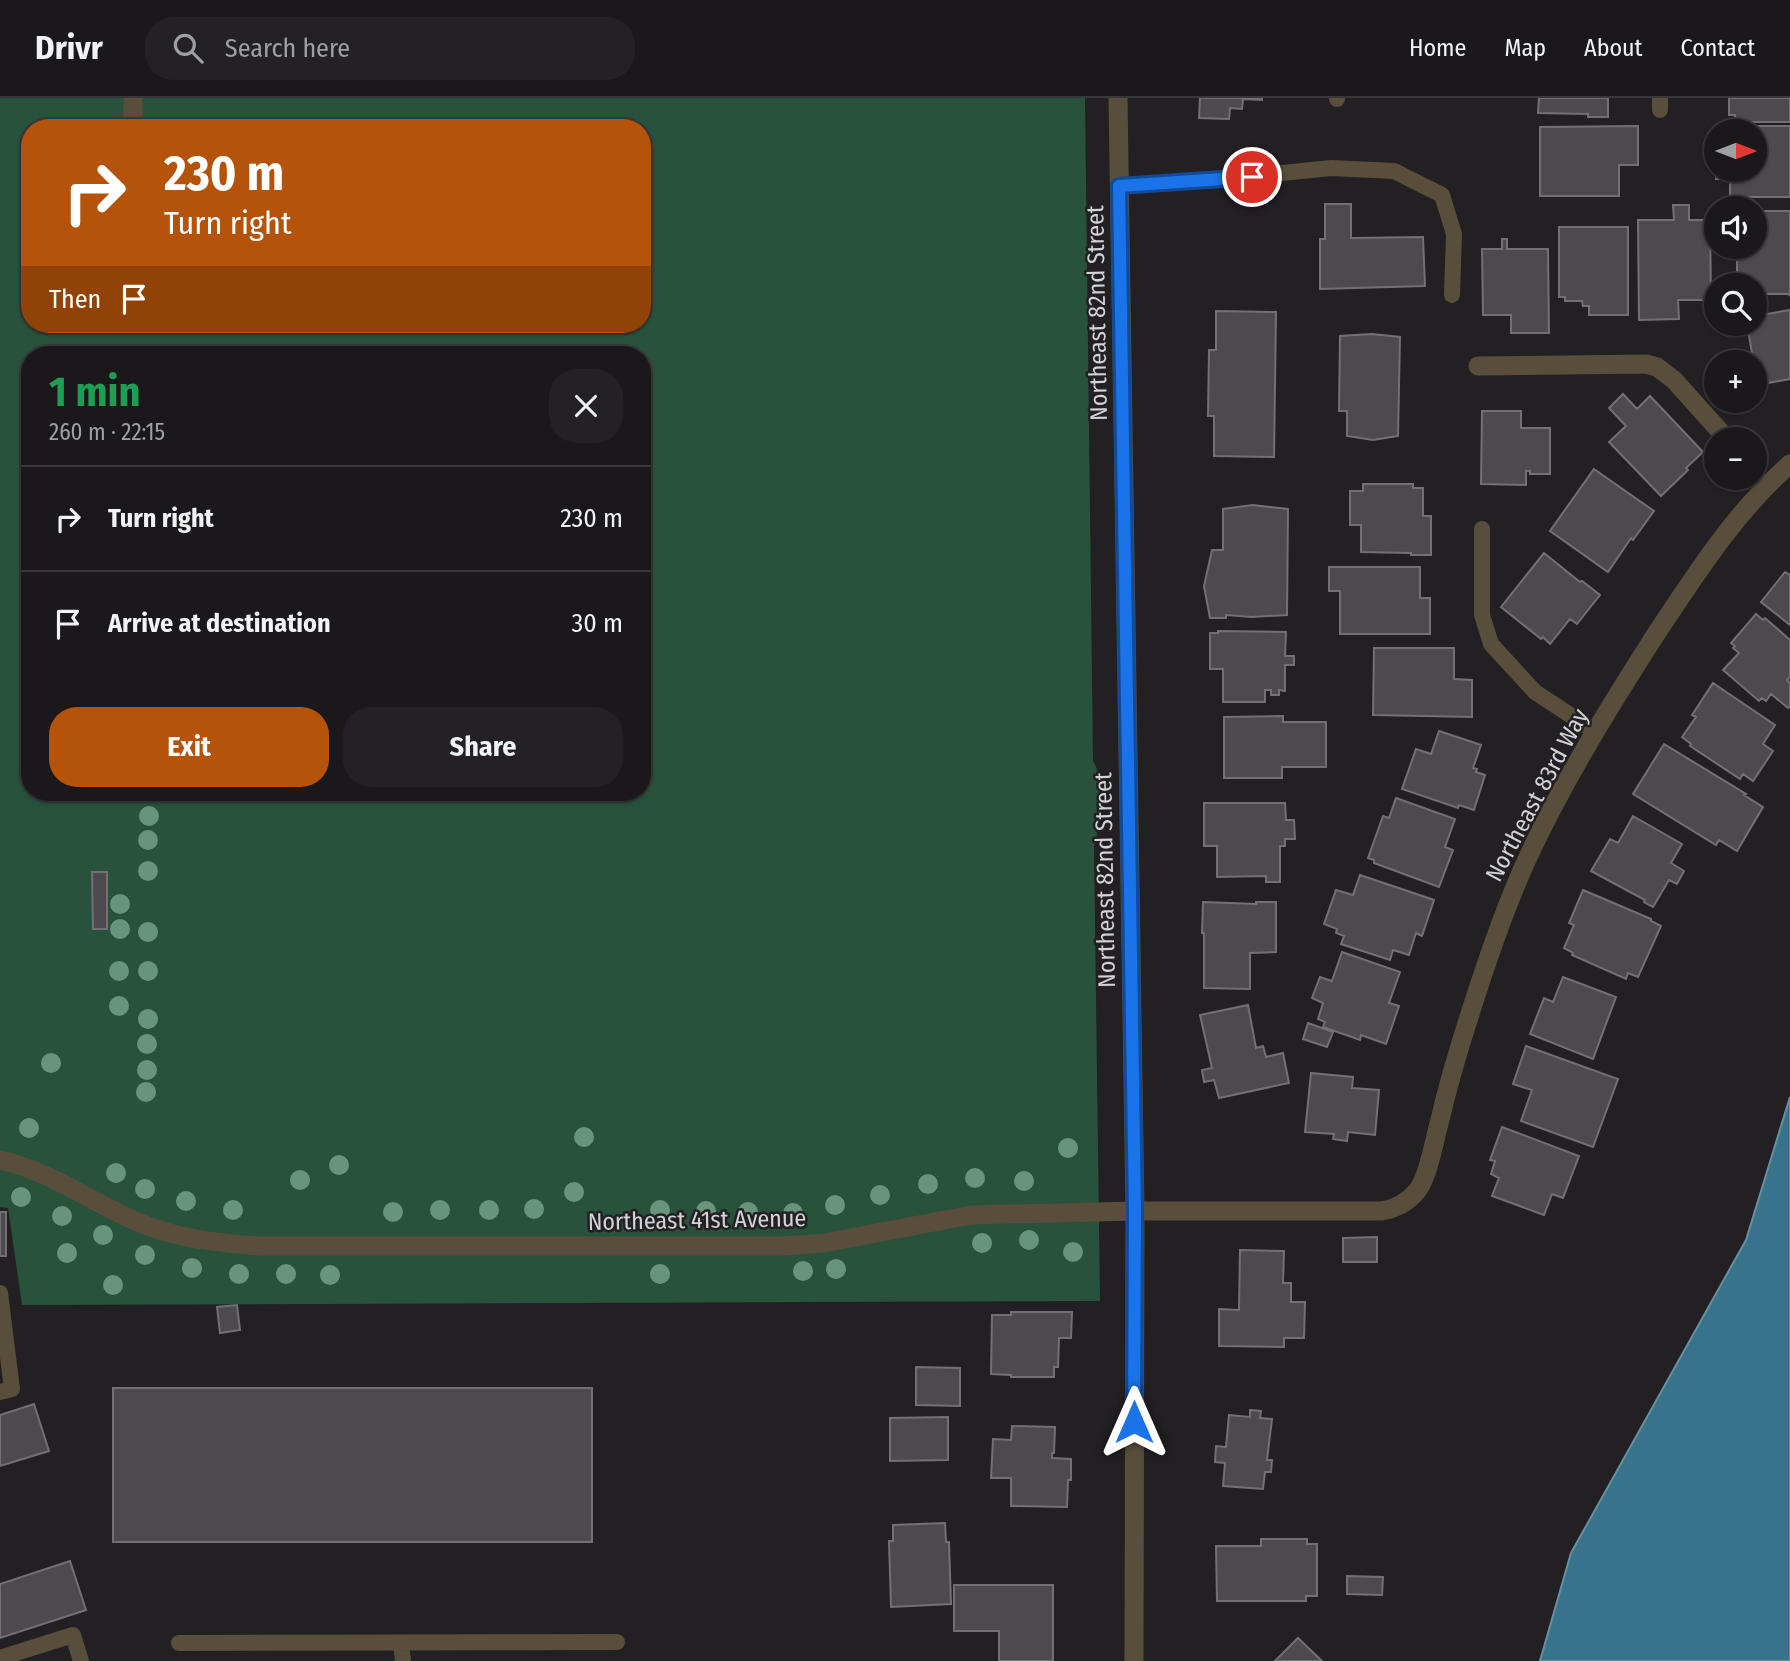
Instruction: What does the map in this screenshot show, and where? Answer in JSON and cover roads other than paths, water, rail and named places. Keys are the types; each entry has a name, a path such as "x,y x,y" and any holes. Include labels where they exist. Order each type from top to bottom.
{"street":[{"path":"133,98 133,119"},
{"name":"Northeast 82nd Street","path":"1118,98 1135,1211 1134,1661"},
{"path":"1478,366 1646,364 1657,367 1674,380 1716,427"},
{"name":"Northeast 83rd Way","path":"1767,474 1790,464"},
{"name":"Northeast 83rd Way","path":"1406,1202 1418,1190 1425,1172 1459,1048 1511,895 1529,854 1562,790 1626,681 1708,557 1745,508 1754,490"},
{"name":"Northeast 41st Avenue","path":"0,1160 29,1167 140,1223 163,1231 197,1240 260,1246 784,1246 824,1243 971,1215 1135,1211 1381,1212 1395,1209 1406,1202"}],"lane":[{"path":"1119,186 1252,177 1331,168 1395,171 1442,195 1454,234 1452,295"},
{"path":"1482,528 1482,615 1491,643 1535,692 1596,732"},
{"path":"0,1293 12,1389 0,1392"},
{"path":"0,1658 73,1635 81,1661"},
{"path":"179,1643 617,1642"},
{"path":"401,1643 403,1661"}],"water":[{"path":"1790,1097 1790,1661 1540,1661 1571,1553 1746,1240"}]}
